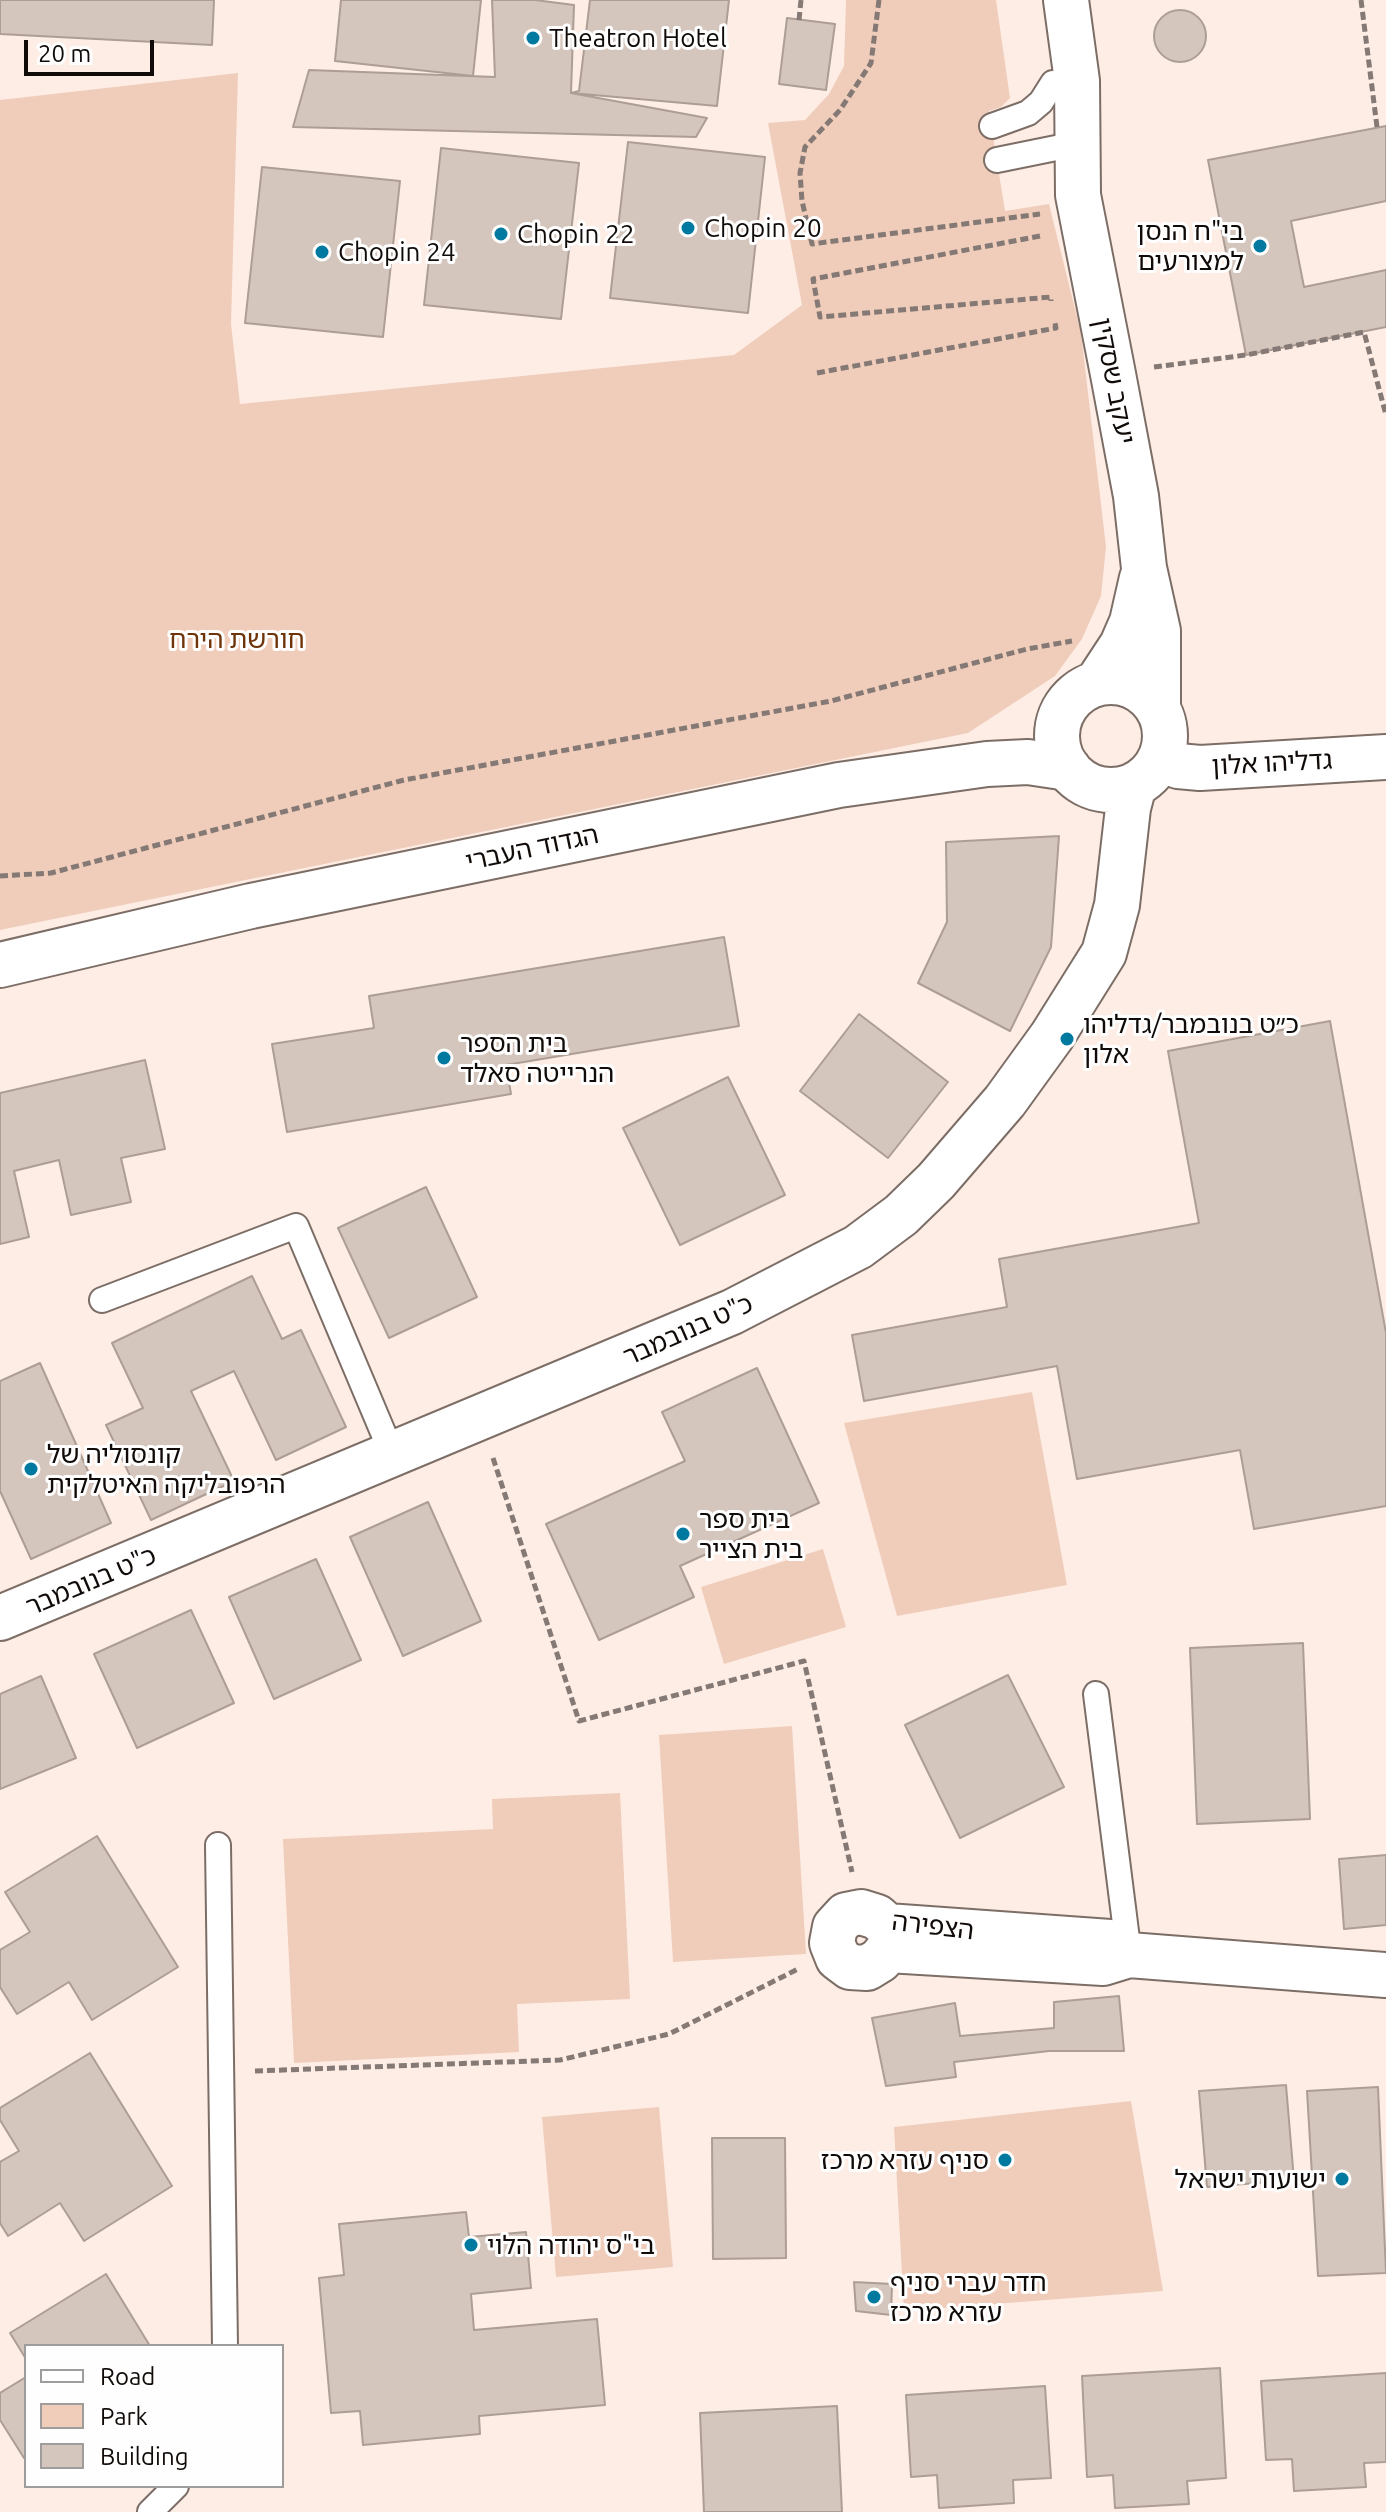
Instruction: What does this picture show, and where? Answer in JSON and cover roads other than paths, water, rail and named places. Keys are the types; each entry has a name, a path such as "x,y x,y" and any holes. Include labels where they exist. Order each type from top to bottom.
{"street":[{"name":"יעקב שסקין","path":"1044,0 1061,147 1078,195 1136,496 1144,568 1158,631 1158,708"},
{"name":"יעקב שסקין","path":"1066,0 1077,81 1078,195"},
{"name":"יעקב שסקין","path":"1097,683 1122,645 1132,622 1144,568"},
{"path":"1115,681 1147,695 1158,708 1165,733 1147,772 1116,790 1097,788 1081,781 1059,753 1056,735 1059,717 1068,702 1081,690 1097,683 1115,681"},
{"name":"גדליהו אלון","path":"1147,772 1178,766 1200,768 1386,757"},
{"name":"הגדוד העברי","path":"0,965 251,906 839,785 1028,762 1068,768"},
{"name":"כ\"ט בנובמבר","path":"0,1618 732,1312 858,1247 901,1215 936,1181 1005,1101 1052,1036 1104,953 1117,905 1128,808 1147,772"},
{"name":"הצפירה","path":"1129,1955 1110,1942 887,1926 877,1917 861,1912 846,1915 835,1927 832,1943 838,1958 850,1967 867,1968 888,1950 1103,1963 1129,1955 1386,1975"}],"lane":[{"path":"992,126 1028,113 1041,102 1053,83"},
{"path":"997,160 1061,147"},
{"path":"102,1300 296,1226 393,1456"},
{"path":"1096,1694 1129,1955"},
{"path":"218,1845 225,2344"},
{"path":"150,2512 174,2488"}],"place":[{"name":"Theatron Hotel","path":"533,38"},
{"name":"Chopin 20","path":"688,228"},
{"name":"Chopin 22","path":"501,234"},
{"name":"בי\"ח הנסן למצורעים","path":"1260,246"},
{"name":"Chopin 24","path":"322,252"},
{"name":"כ״ט בנובמבר/גדליהו אלון","path":"1067,1039"},
{"name":"בית הספר הנרייטה סאלד","path":"444,1058"},
{"name":"קונסוליה של הרפובליקה האיטלקית","path":"31,1469"},
{"name":"בית ספר בית הצייר","path":"683,1534"},
{"name":"סניף עזרא מרכז","path":"1005,2160"},
{"name":"ישועות ישראל","path":"1342,2179"},
{"name":"בי\"ס יהודה הלוי","path":"471,2245"},
{"name":"חדר עברי סניף עזרא מרכז","path":"874,2297"}],"park label":[{"name":"חורשת הירח","path":"237,639"}]}
